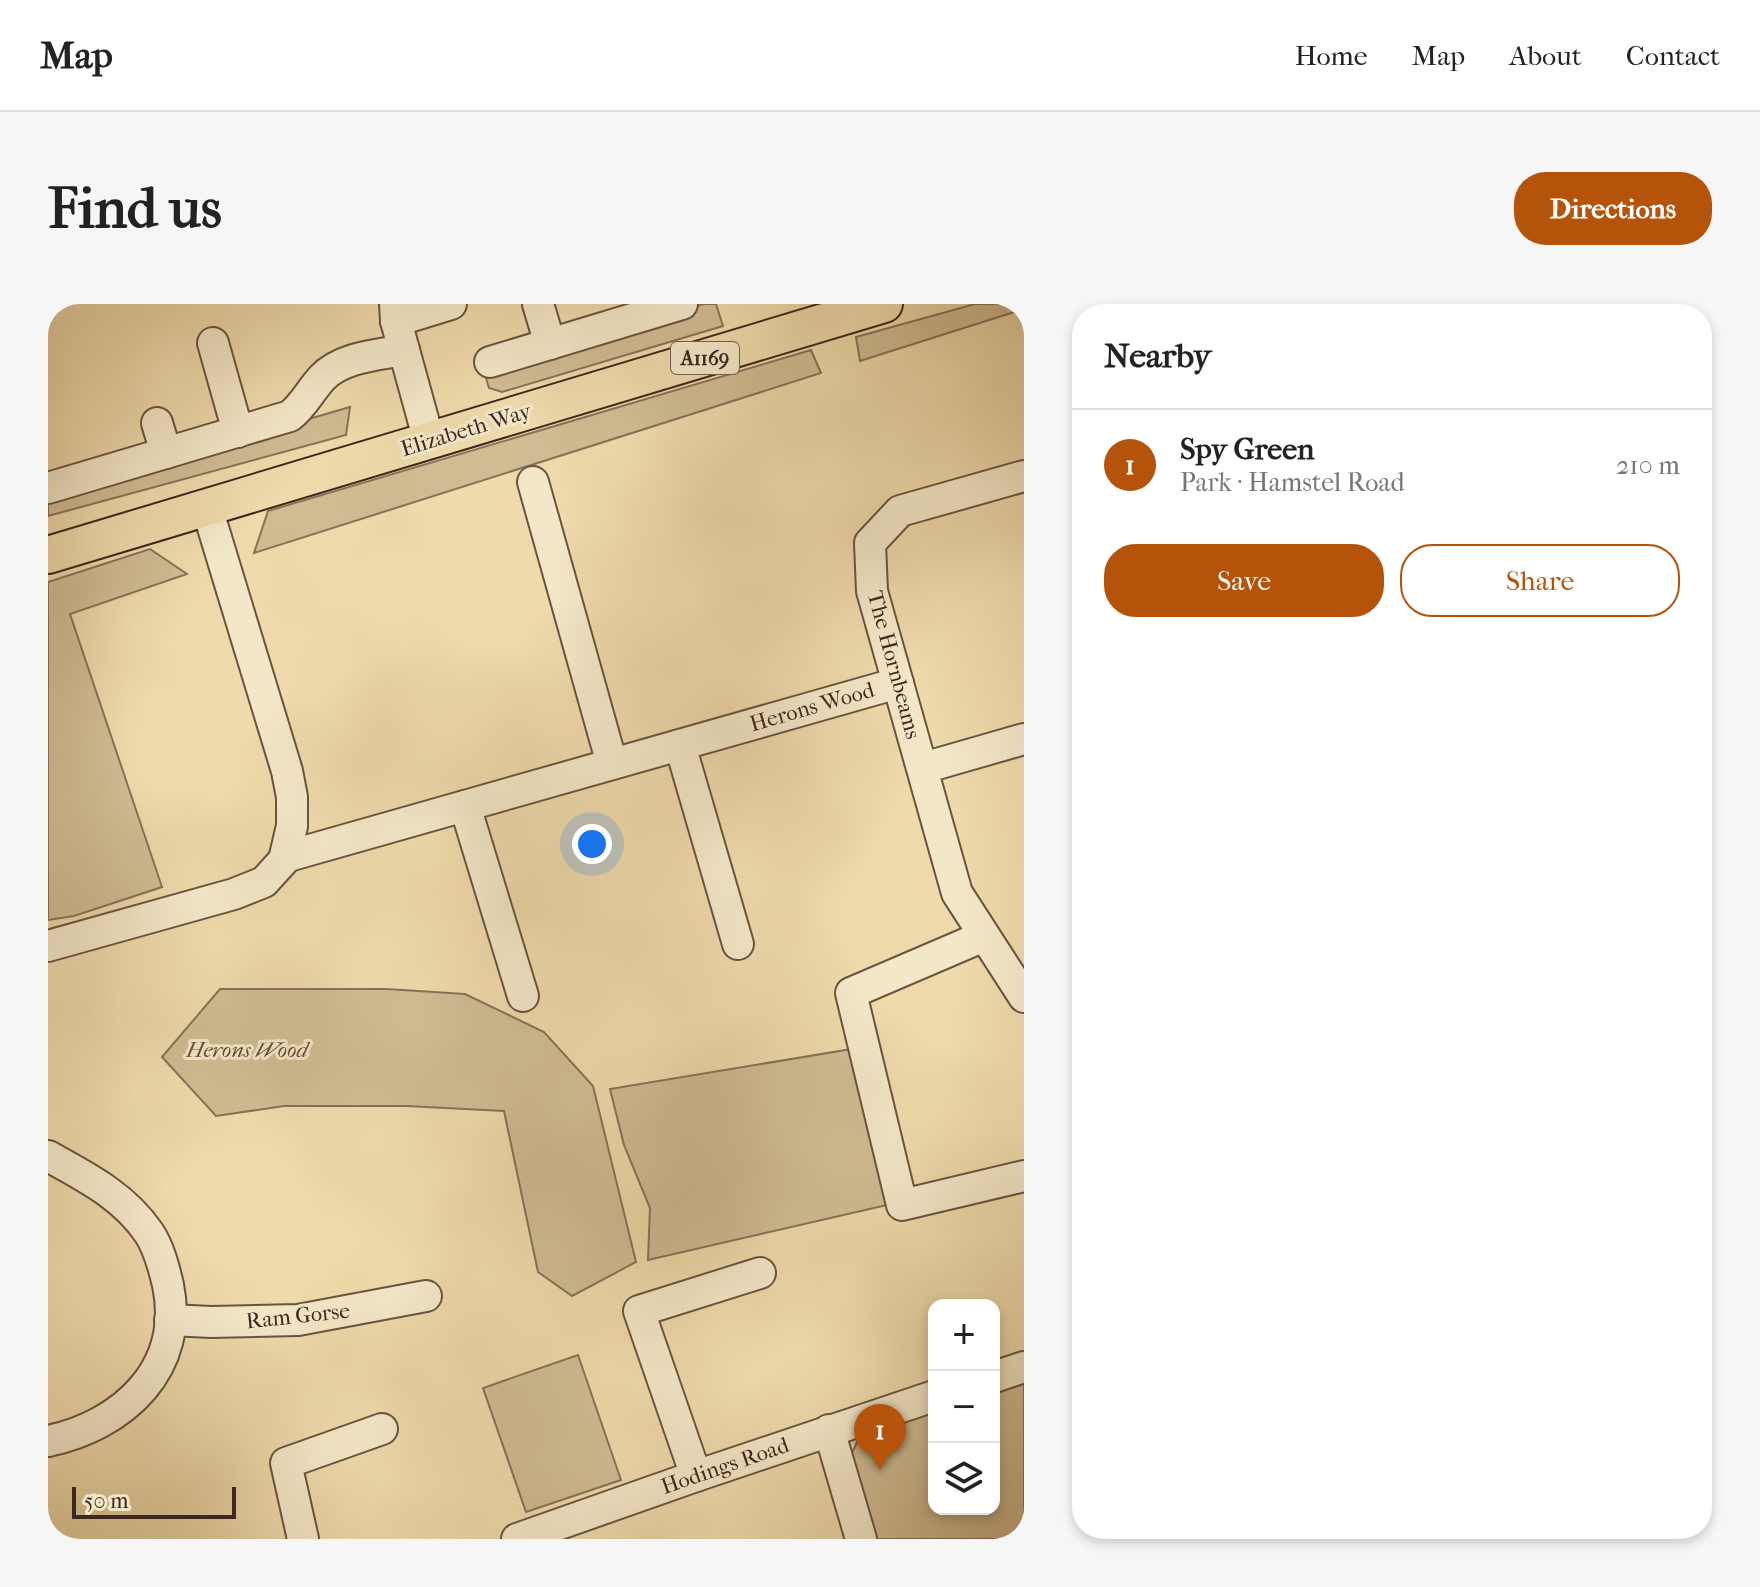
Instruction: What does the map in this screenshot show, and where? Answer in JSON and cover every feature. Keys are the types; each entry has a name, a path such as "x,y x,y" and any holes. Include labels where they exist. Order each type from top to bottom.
{"main road":[{"name":"Elizabeth Way","path":"48,555 884,304"}],"street":[{"path":"48,488 290,416 304,405 331,370 350,362 398,325 451,304"},
{"path":"538,304 550,344"},
{"path":"490,362 550,344 634,311 682,304"},
{"path":"398,325 429,441"},
{"path":"213,343 238,432"},
{"path":"157,423 166,453"},
{"name":"The Hornbeams","path":"1024,476 900,511 870,543 872,591 957,893 1024,997"},
{"path":"533,482 612,764"},
{"path":"207,508 287,771 292,797 292,826 285,857"},
{"name":"Herons Wood","path":"48,946 234,894 264,882 285,857 898,683"},
{"name":"The Hornbeams","path":"923,768 1024,739"},
{"path":"680,745 738,944"},
{"path":"465,806 523,996"},
{"path":"984,936 851,993 902,1205 1024,1176"},
{"path":"48,1156 117,1197 151,1235 164,1266 170,1320 166,1345 155,1370 139,1393 117,1414 91,1428 48,1441"},
{"path":"696,1476 639,1311 760,1273"},
{"name":"Ram Gorse","path":"170,1320 298,1320 426,1296"},
{"path":"1000,1375 1024,1367"},
{"name":"Hodings Road","path":"517,1539 591,1526 696,1476 928,1398"},
{"path":"303,1539 286,1463 382,1429"},
{"path":"829,1430 861,1539"}],"green space":[{"path":"704,304 716,304 723,326 502,392 489,388 483,368"},
{"path":"975,304 1024,304 1024,309 860,361 856,337"},
{"path":"811,350 821,373 254,553 268,511"},
{"path":"350,407 346,435 48,516 48,489 51,494"},
{"path":"150,549 187,574 70,614 162,887 74,916 48,920 48,582"},
{"name":"Herons Wood","path":"220,989 387,989 465,994 544,1032 593,1086 636,1262 572,1296 538,1272 504,1111 406,1106 284,1106 216,1116 162,1057"},
{"path":"852,1049 887,1205 648,1260 650,1208 624,1145 610,1089"},
{"path":"578,1355 621,1480 526,1512 483,1388"},
{"path":"1024,1384 1024,1539 877,1539 864,1510 849,1460 861,1433 928,1407 928,1515 1000,1515 1000,1391"}],"place":[{"name":"Spy Green","path":"880,1470"}]}
